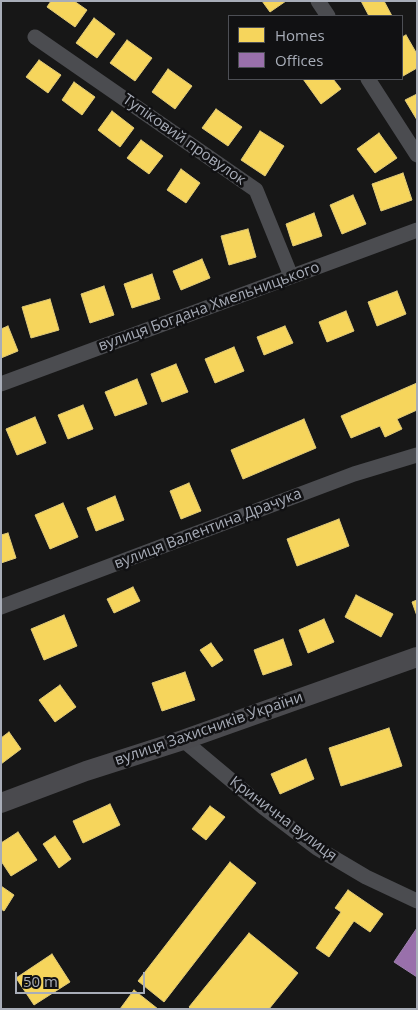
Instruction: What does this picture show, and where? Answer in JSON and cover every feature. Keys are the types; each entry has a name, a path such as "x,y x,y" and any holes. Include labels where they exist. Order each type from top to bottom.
{"main road":[{"name":"вулиця Захисників України","path":"1,803 86,770 183,740 417,657"}],"street":[{"path":"318,1 327,15"},
{"name":"Тупіковий провулок","path":"35,37 256,190 291,276"},
{"path":"369,80 417,155"},
{"name":"вулиця Богдана Хмельницького","path":"1,384 417,230"},
{"name":"вулиця Валентина Драчука","path":"1,607 354,474 417,455"},
{"name":"Кринична вулиця","path":"183,740 263,807 317,848 366,877 417,901"}],"building: Homes":[{"path":"51,1 74,1 87,10 75,27 47,7"},
{"path":"262,1 286,1 270,12"},
{"path":"361,1 384,1 391,15 368,15"},
{"path":"94,18 115,34 97,58 76,43"},
{"path":"406,35 417,54 417,68 403,76 403,36"},
{"path":"127,40 152,58 135,81 110,63"},
{"path":"39,60 61,75 48,93 26,77"},
{"path":"168,69 192,86 175,109 152,92"},
{"path":"304,80 334,80 341,89 321,104"},
{"path":"74,82 95,97 82,115 62,100"},
{"path":"417,94 417,120 405,100"},
{"path":"216,109 242,127 228,146 202,128"},
{"path":"112,111 134,128 120,147 98,130"},
{"path":"260,131 284,146 265,176 241,160"},
{"path":"379,133 397,158 375,173 357,149"},
{"path":"141,140 163,156 149,174 127,158"},
{"path":"181,169 200,183 186,203 167,190"},
{"path":"403,173 412,200 381,211 372,184"},
{"path":"353,195 366,224 342,234 330,205"},
{"path":"314,213 322,236 293,246 286,224"},
{"path":"248,229 256,257 229,265 221,236"},
{"path":"202,259 210,278 181,290 173,271"},
{"path":"152,274 160,299 132,308 124,284"},
{"path":"104,286 114,315 90,323 81,294"},
{"path":"397,291 406,314 377,326 368,302"},
{"path":"50,299 59,330 31,338 22,307"},
{"path":"346,311 354,331 327,342 319,322"},
{"path":"8,326 18,351 1,358 1,329"},
{"path":"285,326 293,343 264,355 257,337"},
{"path":"234,347 244,371 215,383 205,359"},
{"path":"176,364 188,392 162,402 151,374"},
{"path":"137,379 147,404 115,416 105,392"},
{"path":"417,383 417,410 397,419 402,429 385,437 380,426 351,438 341,416"},
{"path":"83,405 93,429 68,439 58,415"},
{"path":"35,417 46,443 17,455 6,429"},
{"path":"304,419 316,448 243,479 231,450"},
{"path":"189,483 201,511 181,519 170,491"},
{"path":"115,496 124,520 96,531 87,508"},
{"path":"63,503 78,537 50,549 35,515"},
{"path":"339,519 349,546 297,566 287,539"},
{"path":"8,533 16,558 1,563 1,535"},
{"path":"133,587 140,601 114,613 107,599"},
{"path":"356,595 393,614 381,637 345,617"},
{"path":"417,600 417,616 412,602"},
{"path":"64,615 77,646 44,660 31,629"},
{"path":"324,619 334,642 308,653 299,630"},
{"path":"283,639 292,665 263,675 254,650"},
{"path":"211,643 223,660 212,667 200,650"},
{"path":"185,672 195,700 162,711 152,683"},
{"path":"60,685 76,707 55,722 39,700"},
{"path":"389,728 402,766 341,786 329,748"},
{"path":"9,732 21,749 1,764 1,738"},
{"path":"306,759 314,779 280,794 271,774"},
{"path":"110,804 120,825 83,843 73,821"},
{"path":"210,806 225,817 206,840 192,829"},
{"path":"18,832 37,860 11,876 1,861 1,843"},
{"path":"55,836 71,859 59,868 43,844"},
{"path":"230,862 256,883 164,1002 138,981"},
{"path":"1,886 14,895 4,911 1,909"},
{"path":"348,890 383,914 370,932 354,921 329,957 316,948 341,912 335,908"},
{"path":"249,933 298,973 269,1009 191,1009 189,1007"},
{"path":"52,954 70,982 34,1005 16,978"},
{"path":"134,990 158,1009 120,1009"}],"building: Offices":[{"path":"417,928 417,977 394,962"}]}
